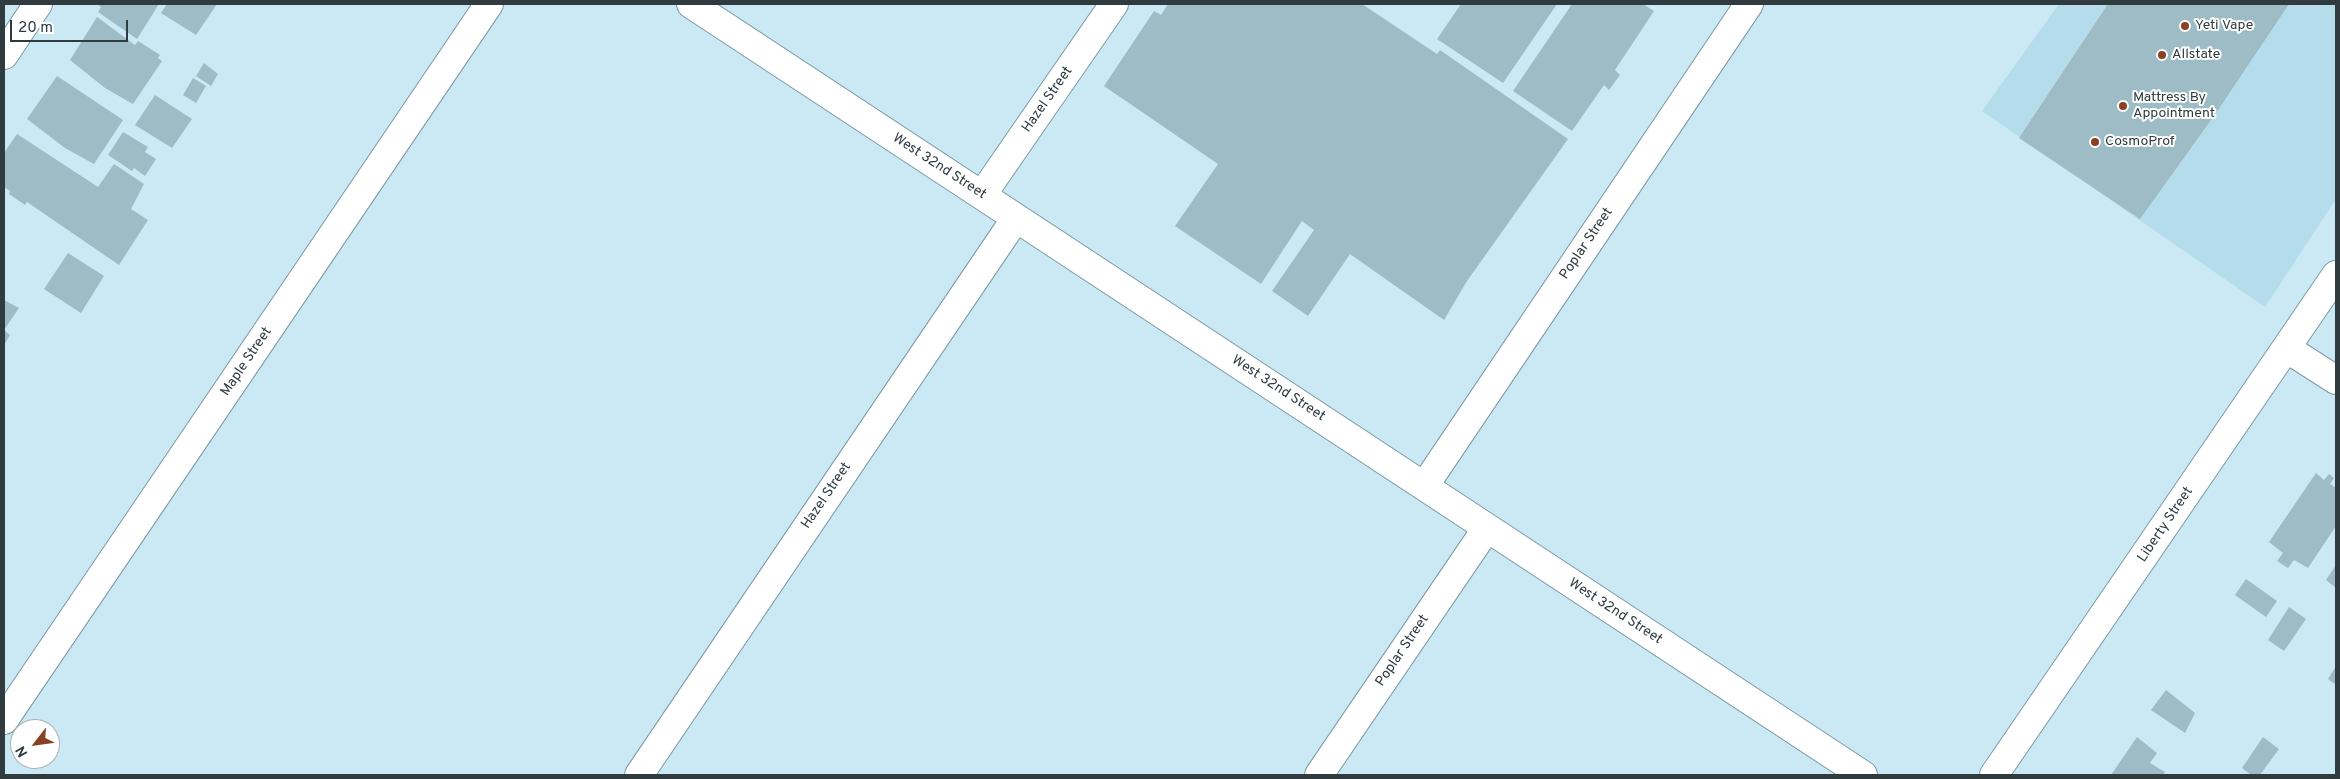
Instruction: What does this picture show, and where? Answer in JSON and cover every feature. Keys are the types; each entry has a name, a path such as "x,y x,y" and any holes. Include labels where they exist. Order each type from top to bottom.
{"street":[{"path":"4,55 38,4"},
{"name":"Maple Street","path":"4,720 489,4"},
{"name":"West 32nd Street","path":"691,4 1425,485 1487,528 1863,775"},
{"name":"Hazel Street","path":"982,196 1114,4"},
{"name":"Poplar Street","path":"1425,485 1749,4"},
{"name":"Hazel Street","path":"639,775 1016,218"},
{"name":"Liberty Street","path":"1994,775 2336,275"},
{"path":"2286,348 2336,380"},
{"name":"Poplar Street","path":"1319,775 1487,528"}],"shaded area":[{"path":"2059,4 2336,4 2336,199 2265,307 1982,111"}],"building":[{"path":"97,4 159,4 137,39 98,12 101,7"},
{"path":"167,4 217,4 196,35 161,13"},
{"path":"1168,4 1362,4 1437,54 1440,50 1568,139 1467,281 1444,320 1350,254 1308,316 1272,291 1314,230 1302,221 1261,284 1175,226 1218,164 1104,86 1154,11 1161,15"},
{"path":"1461,4 1557,4 1503,83 1437,39"},
{"path":"1572,4 1643,4 1654,11 1615,70 1620,75 1609,90 1604,85 1572,131 1513,91"},
{"path":"2108,4 2289,4 2216,113 2140,219 2019,138"},
{"path":"97,17 135,45 138,41 160,55 158,58 162,61 133,104 105,88 70,60"},
{"path":"204,63 218,74 211,86 196,76"},
{"path":"57,76 123,120 94,164 65,148 27,119"},
{"path":"193,78 206,86 196,103 183,95"},
{"path":"155,95 192,119 172,148 135,125"},
{"path":"123,132 148,147 145,152 156,159 145,176 134,168 132,171 108,155"},
{"path":"17,134 98,187 114,164 144,184 131,209 148,220 119,265 27,202 25,205 9,194 10,191 4,187 4,153"},
{"path":"68,253 104,276 81,313 44,289"},
{"path":"4,300 19,308 4,330"},
{"path":"4,330 10,335 4,345"},
{"path":"2316,473 2324,480 2329,474 2334,478 2330,484 2336,488 2336,526 2308,568 2294,560 2288,568 2277,561 2283,553 2269,542"},
{"path":"2336,565 2336,588 2326,580"},
{"path":"2246,579 2277,601 2266,617 2235,595"},
{"path":"2289,607 2306,619 2284,651 2268,640"},
{"path":"2336,666 2336,685 2328,679"},
{"path":"2166,690 2195,713 2185,733 2151,710"},
{"path":"2137,737 2157,753 2150,763 2165,772 2163,775 2111,775"},
{"path":"2263,737 2279,749 2260,775 2251,775 2242,768"}],"place":[{"name":"Yeti Vape","path":"2185,26"},
{"name":"Allstate","path":"2162,55"},
{"name":"Mattress By Appointment","path":"2123,106"},
{"name":"CosmoProf","path":"2095,142"}]}
